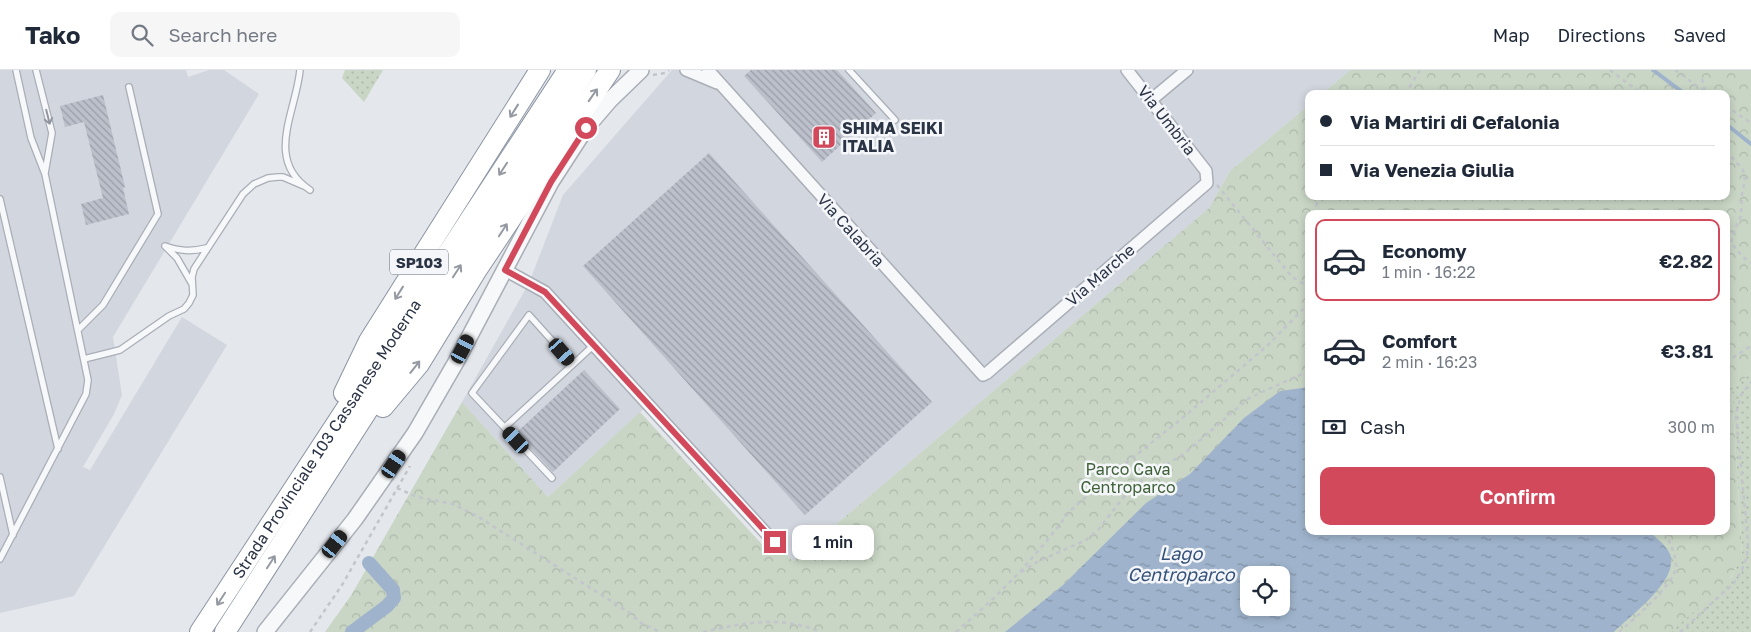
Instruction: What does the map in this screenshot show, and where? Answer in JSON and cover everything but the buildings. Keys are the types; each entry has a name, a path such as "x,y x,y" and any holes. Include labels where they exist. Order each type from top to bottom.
{"highway":[{"name":"SP103","path":"311,461 369,341 540,70"},
{"name":"Strada Provinciale 103 Cassanese Moderna","path":"200,632 568,70"},
{"name":"Strada Provinciale 103 Cassanese Moderna","path":"225,632 586,70"},
{"name":"SP103","path":"329,472 419,364 476,271 610,70"}],"street":[{"path":"265,632 355,519 415,433 456,362 551,182 567,156 596,116 641,70"},
{"name":"Via Calabria","path":"686,70 720,84"},
{"name":"Via Calabria","path":"708,70 984,375"},
{"name":"Via Umbria","path":"1127,70 1206,170"},
{"path":"1151,100 1187,70"},
{"name":"Via Marche","path":"984,375 1204,186 1207,180 1206,170"},
{"path":"505,270 545,292 775,542"}],"lane":[{"path":"0,559 86,394 88,380 45,174 31,138 16,70"},
{"path":"36,70 52,133 45,174"},
{"path":"84,359 120,350 169,316 184,309 193,295 194,269 243,194 254,184 268,178 283,177 307,188 290,170 285,153 286,138 300,70"},
{"path":"849,70 895,120"},
{"path":"78,330 103,305 158,214 129,87"},
{"path":"0,200 58,449"},
{"path":"193,286 177,258 165,246 181,251 194,252 206,248"},
{"path":"552,478 472,393 529,315 573,364"},
{"path":"504,427 594,345"},
{"path":"0,477 13,535"}],"path":[{"path":"1407,90 1420,70"},
{"path":"1610,70 1637,90"},
{"path":"1675,70 1704,90"},
{"path":"1702,79 1705,90"},
{"path":"1730,109 1751,123"},
{"path":"1730,155 1743,170 1745,180 1741,216 1731,243 1751,263"},
{"path":"1206,170 1292,277 1305,285"},
{"path":"956,632 1019,573 1070,511 1267,346 1305,307"},
{"path":"1730,359 1751,346"},
{"path":"1019,573 1086,540 1098,530 1130,489 1147,476 1184,454 1250,398 1305,373"},
{"path":"1680,632 1729,589 1745,564 1748,542 1736,414 1740,395 1751,382"},
{"path":"310,632 342,585 398,488 417,497 453,504 477,516 623,609 641,623 660,632"},
{"path":"1619,632 1658,596 1668,584 1676,569 1675,557 1666,535"},
{"path":"703,632 766,621 784,623 821,632"}],"shaded area":[{"path":"0,70 186,70 188,77 209,70 224,70 259,94 113,337 122,395 114,414 83,467 90,470 182,317 227,345 74,596 0,613"},
{"path":"672,70 1350,70 1327,90 1305,90 1305,108 1230,171 1209,208 793,561 648,405 548,497 462,402 529,283 563,195"}],"green space":[{"path":"345,70 383,70 364,102 342,78"},
{"name":"Parco Cava Centroparco","path":"1350,70 1751,70 1751,372 1732,390 1742,555 1730,579 1670,632 325,632 352,594 462,402 548,497 640,412 770,553 778,546 793,561 1209,208 1230,171 1305,108 1305,200 1730,200 1730,90 1327,90"},
{"path":"1751,372 1751,632 1614,632 1731,578 1742,554 1732,390"}],"water":[{"name":"Lago Centroparco","path":"1305,388 1305,535 1653,535 1670,554 1671,564 1668,575 1661,586 1642,607 1614,632 1005,632 1063,585 1146,503 1190,474 1244,418 1280,391"}],"waterway":[{"path":"1653,70 1680,90"},
{"path":"1730,127 1751,144"},
{"path":"352,632 387,606 394,598 393,590 369,563"}],"place":[{"name":"SHIMA SEIKI ITALIA","path":"824,137"}],"route":[{"path":"586,128 551,182 505,270 545,292 775,542"}]}
